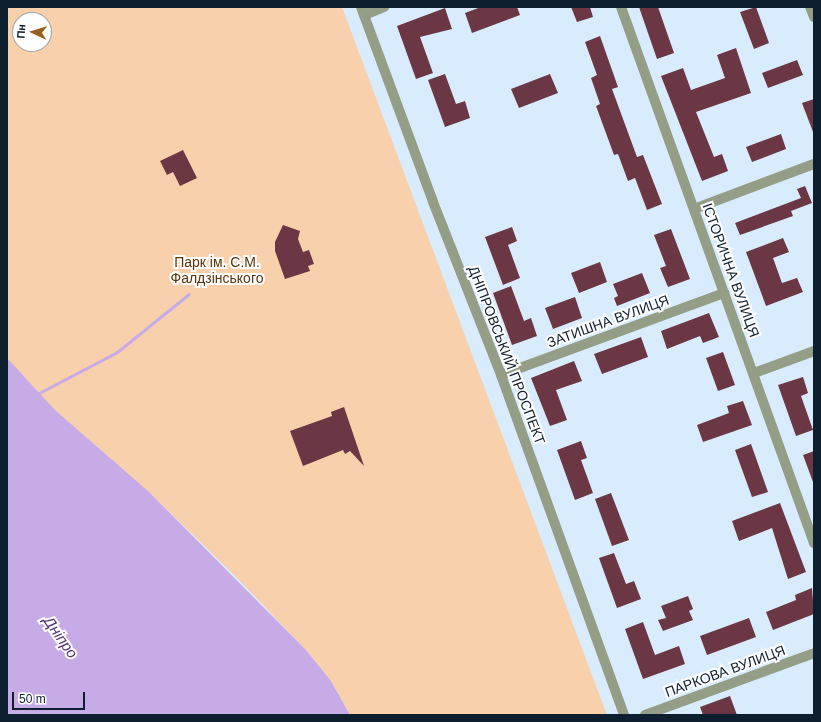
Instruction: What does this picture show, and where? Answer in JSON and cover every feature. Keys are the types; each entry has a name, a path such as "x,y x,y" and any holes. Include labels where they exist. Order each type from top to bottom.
{"street":[{"path":"362,11 384,7"},
{"name":"ІСТОРИЧНА ВУЛИЦЯ","path":"621,7 814,543"},
{"path":"810,7 814,17"},
{"name":"ДНІПРОВСЬКИЙ ПРОСПЕКТ","path":"362,11 433,202 501,375 624,715"},
{"path":"694,210 814,164"},
{"name":"ЗАТИШНА ВУЛИЦЯ","path":"501,375 724,293"},
{"path":"754,373 814,351"},
{"name":"ПАРКОВА ВУЛИЦЯ","path":"645,715 814,653"}],"green space":[{"name":"Парк ім. С.М. Фалдзінського","path":"7,7 342,7 607,715 350,715 331,681 306,650 236,577 148,491 55,410 18,372 7,358"}],"water":[{"name":"Дніпро","path":"7,358 55,410 148,491 306,650 331,681 350,715 7,715"}],"building":[{"path":"481,7 517,7 520,15 472,33 465,13"},
{"path":"571,7 590,7 593,17 577,22"},
{"path":"639,7 658,7 674,53 657,59"},
{"path":"756,7 769,43 754,49 740,12"},
{"path":"445,8 452,29 420,37 433,73 416,79 397,26"},
{"path":"600,36 618,87 612,89 637,157 643,155 662,204 647,210 635,178 628,181 618,154 614,155 596,106 600,104 591,78 597,75 585,42"},
{"path":"736,48 751,93 696,112 714,157 722,154 728,171 702,181 661,76 683,68 691,90 725,78 717,55"},
{"path":"797,60 803,75 768,88 762,73"},
{"path":"445,74 456,104 465,101 470,118 445,127 428,80"},
{"path":"550,74 558,93 519,108 511,89"},
{"path":"814,99 814,132 813,132 802,103"},
{"path":"781,134 786,149 752,162 746,147"},
{"path":"183,150 197,178 180,186 173,172 167,175 160,161"},
{"path":"805,186 812,203 791,211 793,216 740,235 735,223 801,198 797,189"},
{"path":"283,225 300,231 298,239 303,252 309,250 314,264 308,266 310,271 285,279 275,251 275,242"},
{"path":"512,227 517,241 508,245 520,278 503,285 485,237"},
{"path":"671,229 690,279 668,287 660,268 666,266 654,235"},
{"path":"783,238 789,252 773,258 782,283 797,278 803,292 766,306 746,252"},
{"path":"600,262 607,282 579,293 571,273"},
{"path":"642,273 650,293 617,306 614,298 618,296 613,284"},
{"path":"511,286 524,321 531,318 537,336 512,345 493,293"},
{"path":"575,297 582,318 553,329 545,308"},
{"path":"709,313 719,337 703,343 700,336 667,349 661,331"},
{"path":"641,337 648,357 602,374 594,354"},
{"path":"723,352 735,385 718,391 706,358"},
{"path":"574,361 582,381 556,390 567,420 550,426 531,378"},
{"path":"803,377 808,393 801,396 813,430 796,436 778,385"},
{"path":"743,401 752,425 703,442 697,425 729,413 727,406"},
{"path":"344,407 364,466 350,451 345,454 343,450 303,466 290,431 332,416 331,412"},
{"path":"581,441 587,458 581,460 593,493 575,500 557,450"},
{"path":"751,444 768,492 752,497 735,450"},
{"path":"814,451 814,482 813,482 803,455"},
{"path":"611,493 629,540 612,546 595,499"},
{"path":"780,503 806,572 788,579 772,528 739,541 732,521"},
{"path":"614,553 626,584 634,581 641,599 617,608 599,558"},
{"path":"812,588 814,614 773,630 766,612 796,600 795,595"},
{"path":"688,596 693,609 689,611 693,620 663,631 658,620 666,618 661,606"},
{"path":"749,618 756,637 707,655 700,636"},
{"path":"643,622 655,655 679,646 685,664 643,679 625,629"},
{"path":"730,696 737,715 703,715 700,707"}],"waterway":[{"path":"39,393 117,352 189,294"}]}
